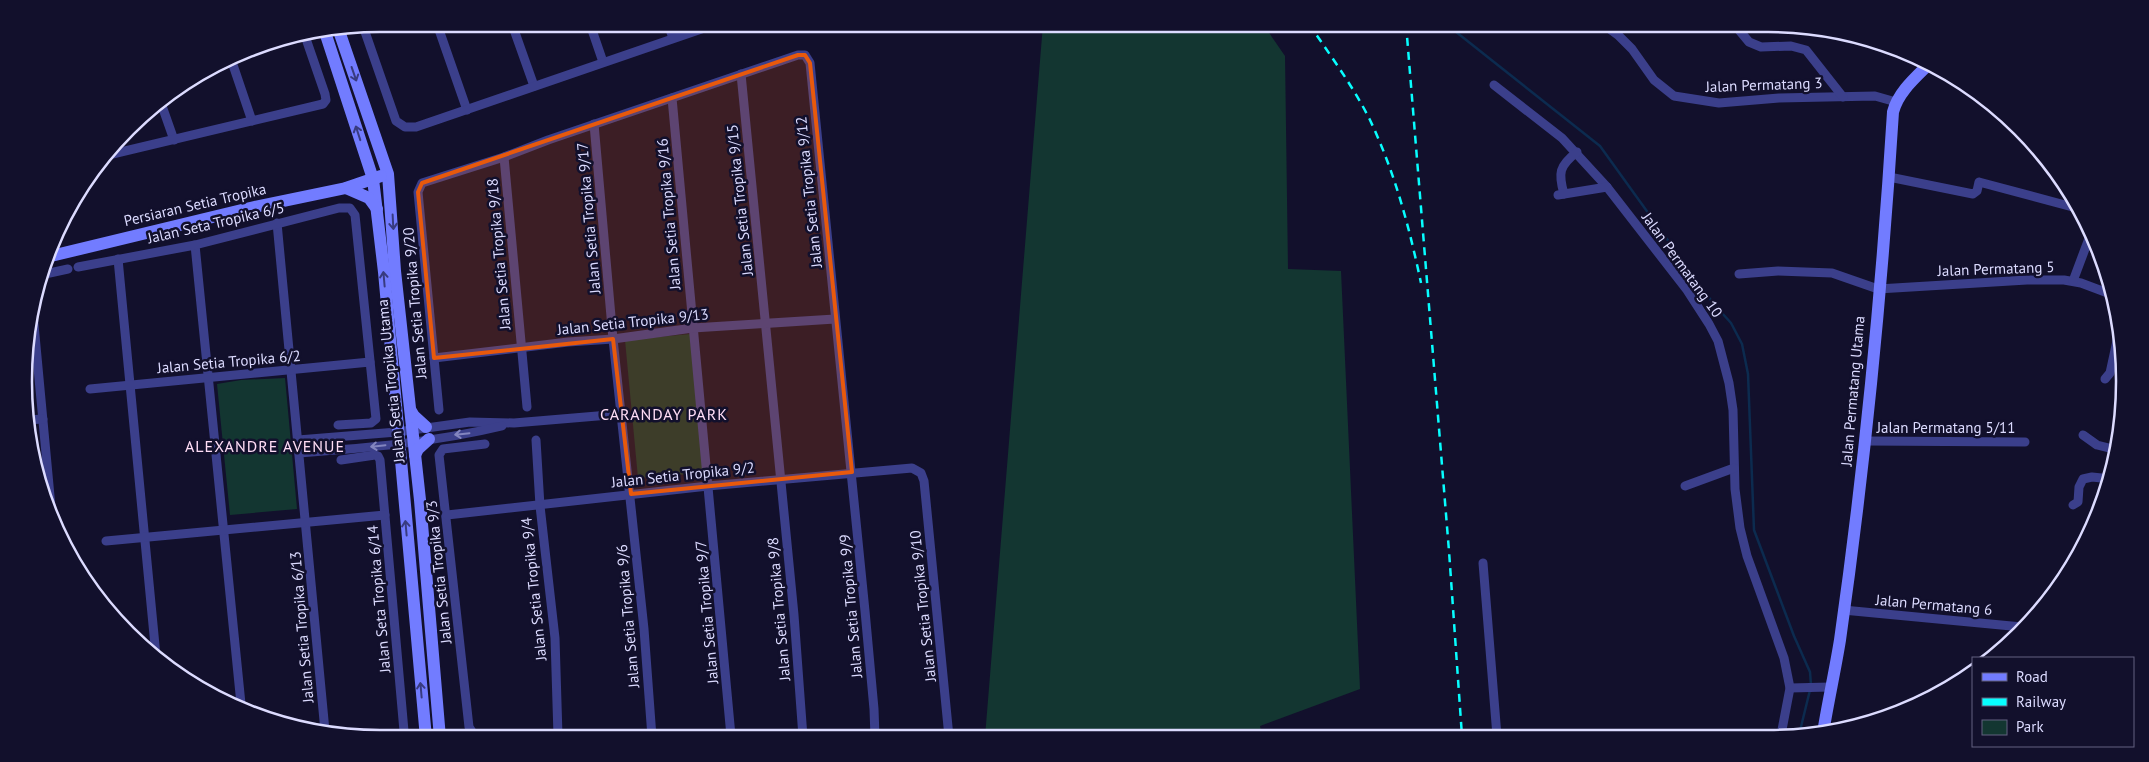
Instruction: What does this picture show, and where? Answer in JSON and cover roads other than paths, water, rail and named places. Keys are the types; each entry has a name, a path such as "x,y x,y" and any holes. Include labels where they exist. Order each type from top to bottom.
{"main road":[{"name":"Jalan Setia Tropika Utama","path":"340,35 388,174 396,280 414,435 439,730"},
{"name":"Jalan Setia Tropika Utama","path":"326,37 373,179 425,730"},
{"name":"Jalan Permatang Utama","path":"1823,725 1825,687 1844,610 1866,441 1893,112 1896,102 1924,69"},
{"name":"Persiaran Setia Tropika","path":"56,255 250,208 346,188 388,174"},
{"path":"346,188 369,198 377,209"},
{"path":"410,409 427,433 415,455"}],"street":[{"path":"440,32 467,110"},
{"path":"515,32 534,86"},
{"path":"593,32 603,62"},
{"path":"671,32 673,38"},
{"path":"365,33 396,121 405,127 416,127 691,32"},
{"name":"Jalan Permatang 3","path":"1614,32 1632,49 1654,80 1665,91 1674,96 1719,103 1779,98 1843,97 1882,97 1896,102"},
{"path":"1741,32 1749,42 1761,47 1791,46 1806,50 1843,97"},
{"path":"118,153 323,104 326,100 325,94 307,40"},
{"name":"Jalan Setia Tropika 9/12","path":"741,74 798,54 805,55 810,63 852,472"},
{"path":"233,65 252,121"},
{"path":"504,158 548,140 741,74"},
{"name":"Jalan Setia Tropika 9/15","path":"741,74 781,479"},
{"name":"Jalan Permatang 10","path":"1494,85 1577,152 1608,187 1687,290 1718,341 1729,383 1733,410 1734,468 1740,528 1747,556 1793,688"},
{"name":"Jalan Setia Tropika 9/16","path":"672,98 708,486"},
{"path":"163,109 174,140"},
{"name":"Jalan Setia Tropika 9/17","path":"594,124 621,414"},
{"path":"1577,152 1566,160 1562,168 1559,178 1561,195 1608,187"},
{"name":"Jalan Setia Tropika 9/20","path":"439,410 418,192 422,183 429,180 504,158"},
{"name":"Jalan Setia Tropika 9/18","path":"504,158 527,407"},
{"path":"1889,177 1973,194 1977,191 1979,182 2070,206"},
{"name":"Jalan Seta Tropika 6/5","path":"78,267 194,245 344,207 350,208 355,215 370,362"},
{"name":"Jalan Setia Tropika 6/13","path":"277,223 324,725"},
{"path":"2073,281 2088,242"},
{"path":"194,245 240,699"},
{"path":"118,259 155,646"},
{"path":"50,273 68,269"},
{"path":"1739,274 1778,271 1832,273 1878,289"},
{"name":"Jalan Permatang 5","path":"1878,289 2027,280 2073,281 2105,293"},
{"name":"Jalan Setia Tropika 9/13","path":"434,358 568,342 613,339 693,328 835,319"},
{"path":"35,335 49,488"},
{"path":"2105,379 2110,373 2115,349"},
{"path":"338,425 371,423 375,421 370,362"},
{"name":"Jalan Setia Tropika 6/2","path":"90,389 370,362"},
{"path":"299,453 358,448 427,433 442,425 470,422 514,423 621,414"},
{"name":"Jalan Setia Tropika 9/6","path":"621,414 631,494 651,730"},
{"path":"34,419 43,417"},
{"path":"427,433 443,436 471,433 514,423"},
{"path":"442,425 443,436"},
{"path":"2083,435 2097,445 2110,448"},
{"path":"298,440 358,436 398,438"},
{"path":"358,436 358,448"},
{"name":"Jalan Setia Tropika 9/4","path":"536,440 540,506 555,638 558,730"},
{"name":"Jalan Permatang 5/11","path":"1866,441 2026,442"},
{"name":"Jalan Setia Tropika 9/3","path":"471,730 469,727 439,452 443,449 485,444"},
{"name":"Jalan Seta Tropika 6/14","path":"341,460 378,456 380,460 404,730"},
{"name":"Jalan Setia Tropika 9/2","path":"447,515 852,472 912,468 921,473"},
{"path":"1685,486 1734,468"},
{"name":"Jalan Setia Tropika 9/9","path":"852,472 875,730"},
{"name":"Jalan Setia Tropika 9/10","path":"921,473 924,480 948,730"},
{"path":"2073,505 2078,502 2083,479 2092,477 2103,478"},
{"name":"Jalan Setia Tropika 9/8","path":"781,479 802,730"},
{"name":"Jalan Setia Tropika 9/7","path":"708,486 730,730"},
{"path":"106,541 385,515"},
{"path":"1483,563 1497,730"},
{"name":"Jalan Permatang 6","path":"1844,610 2015,626"},
{"path":"1782,729 1793,688 1825,687"}],"waterway":[{"path":"1456,32 1600,146 1713,303 1731,323 1742,344 1748,374 1754,530 1794,636 1810,672 1811,685"},
{"path":"1801,728 1810,690"}],"railway":[{"path":"1314,32 1356,95 1379,140 1400,200 1421,283"},
{"path":"1407,32 1449,551 1462,730"}],"district":[{"name":"CARANDAY PARK","path":"664,414"},
{"name":"ALEXANDRE AVENUE","path":"265,446"}]}
